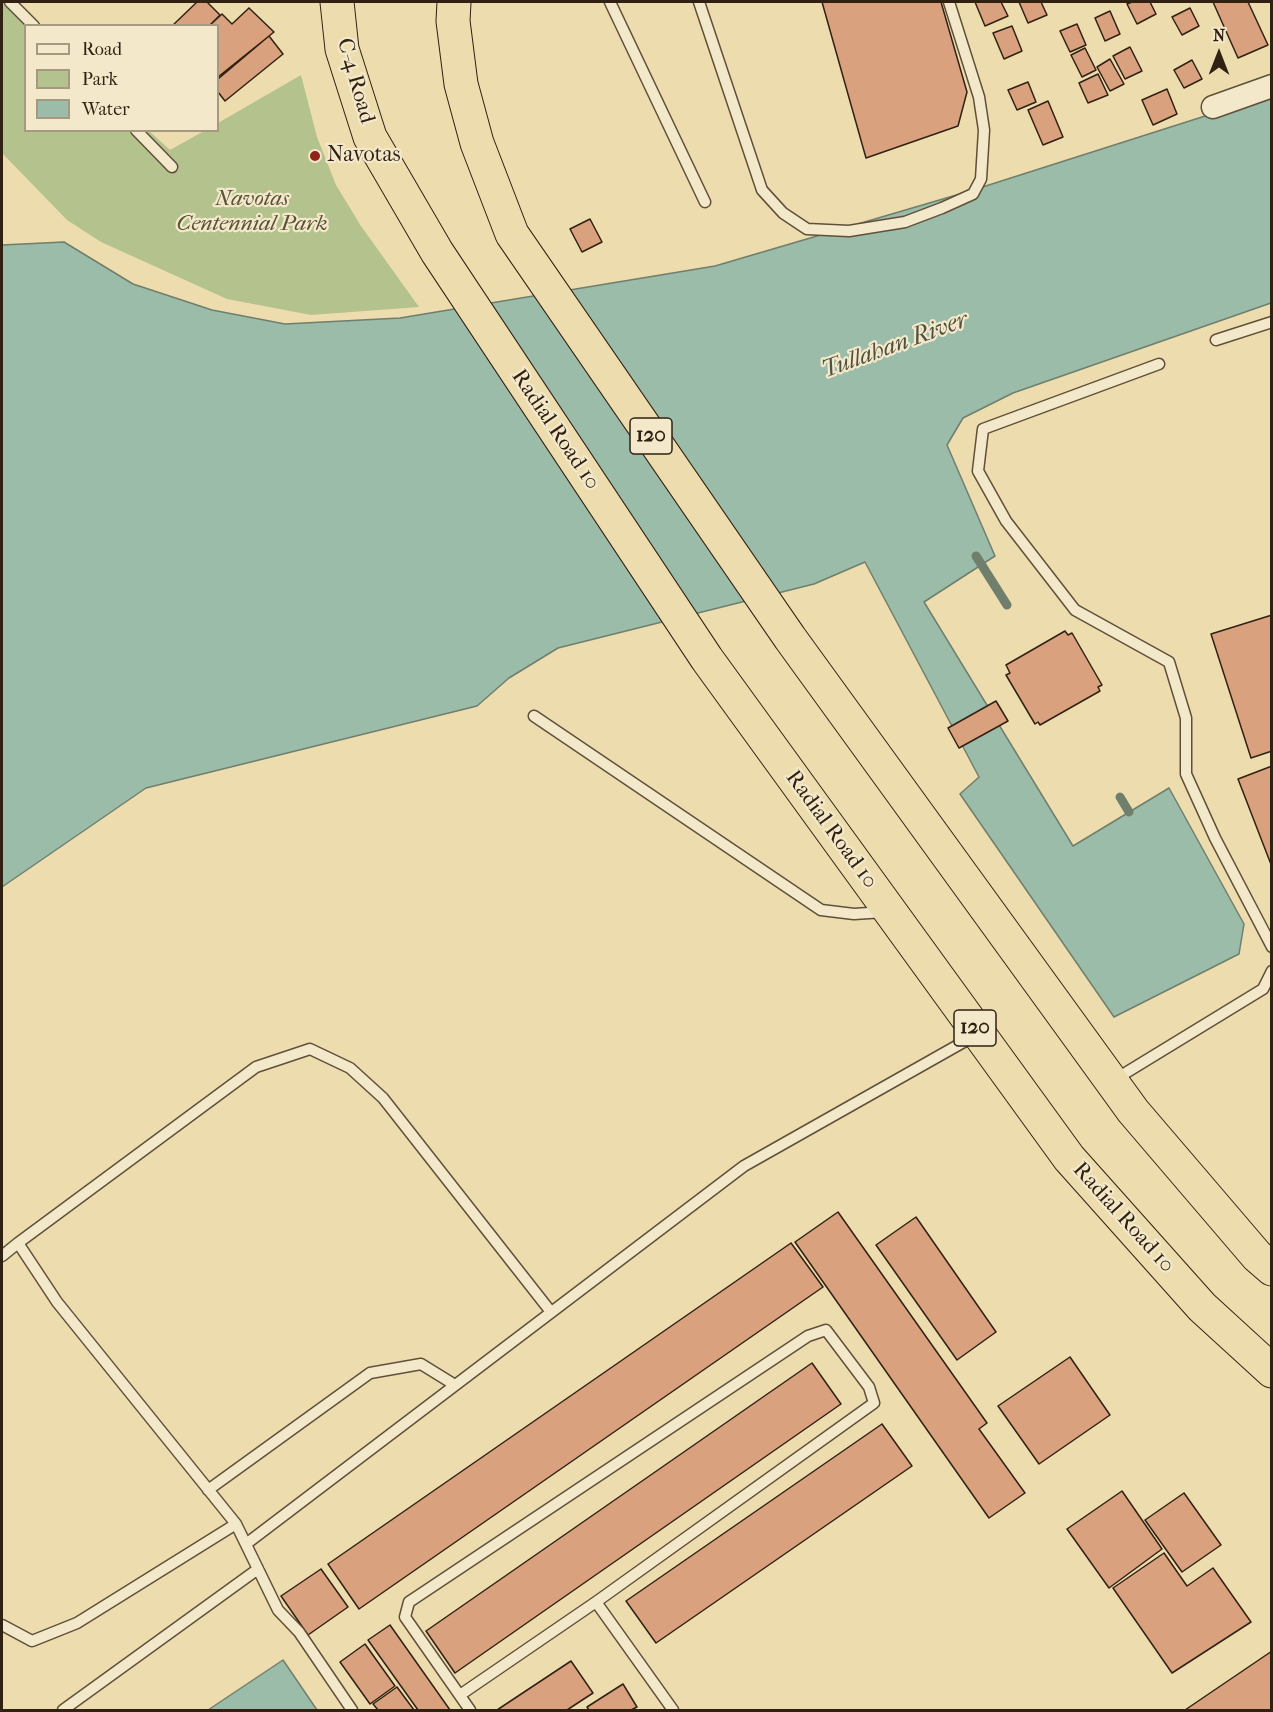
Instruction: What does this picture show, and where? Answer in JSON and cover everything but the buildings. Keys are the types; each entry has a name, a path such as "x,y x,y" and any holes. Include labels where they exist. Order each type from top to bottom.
{"highway":[{"name":"C-4 Road","path":"337,2 342,49 370,136 437,252"},
{"name":"120","path":"454,2 453,21 461,84 477,143 512,234 790,638 1133,1111 1257,1256 1272,1269"},
{"name":"Radial Road 10","path":"437,252 707,659 1069,1158 1202,1307 1272,1371"}],"street":[{"path":"1213,107 1272,86"}],"lane":[{"path":"10,2 32,24"},
{"path":"610,2 705,202"},
{"path":"699,2 762,189 783,213 807,229 849,231 905,222 942,208 973,194 981,179 984,130 979,97 949,2"},
{"path":"138,132 172,167"},
{"path":"1216,340 1272,322"},
{"path":"1159,364 983,429 978,471 1006,521 1075,610 1169,662 1186,718 1186,774 1215,838 1272,947"},
{"path":"534,716 820,910 854,914 890,912"},
{"path":"1112,1082 1263,989 1272,971"},
{"path":"246,1544 744,1166 979,1033"},
{"path":"2,1256 256,1067 310,1049 350,1068 383,1098 551,1312"},
{"path":"18,1243 57,1302 236,1524 278,1610 299,1632 352,1710"},
{"path":"460,1695 596,1602 874,1402 869,1387 826,1330 808,1336 409,1602 405,1617 470,1710"},
{"path":"208,1490 370,1373 421,1364 455,1385"},
{"path":"2,1625 32,1641 77,1623 236,1524"},
{"path":"63,1710 258,1569"},
{"path":"596,1602 673,1710"}],"green space":[{"name":"Navotas Centennial Park","path":"2,2 13,2 37,24 24,24 24,132 150,132 170,150 202,132 219,132 219,122 301,75 317,137 336,185 361,226 419,307 311,315 227,299 101,242 67,220 2,153"}],"water":[{"name":"Tullahan River","path":"1271,95 1271,303 1013,393 963,418 947,445 995,556 924,602 1073,846 1169,788 1244,924 1239,954 1114,1017 960,794 979,777 865,562 814,584 558,648 509,678 477,706 146,788 2,887 2,245 64,242 133,284 212,310 285,324 400,318 715,266 970,191"},
{"path":"283,1660 317,1710 208,1710"}],"waterway":[{"path":"976,556 1007,605"},
{"path":"1120,797 1129,812"}],"place":[{"name":"Navotas","path":"315,156"}]}
